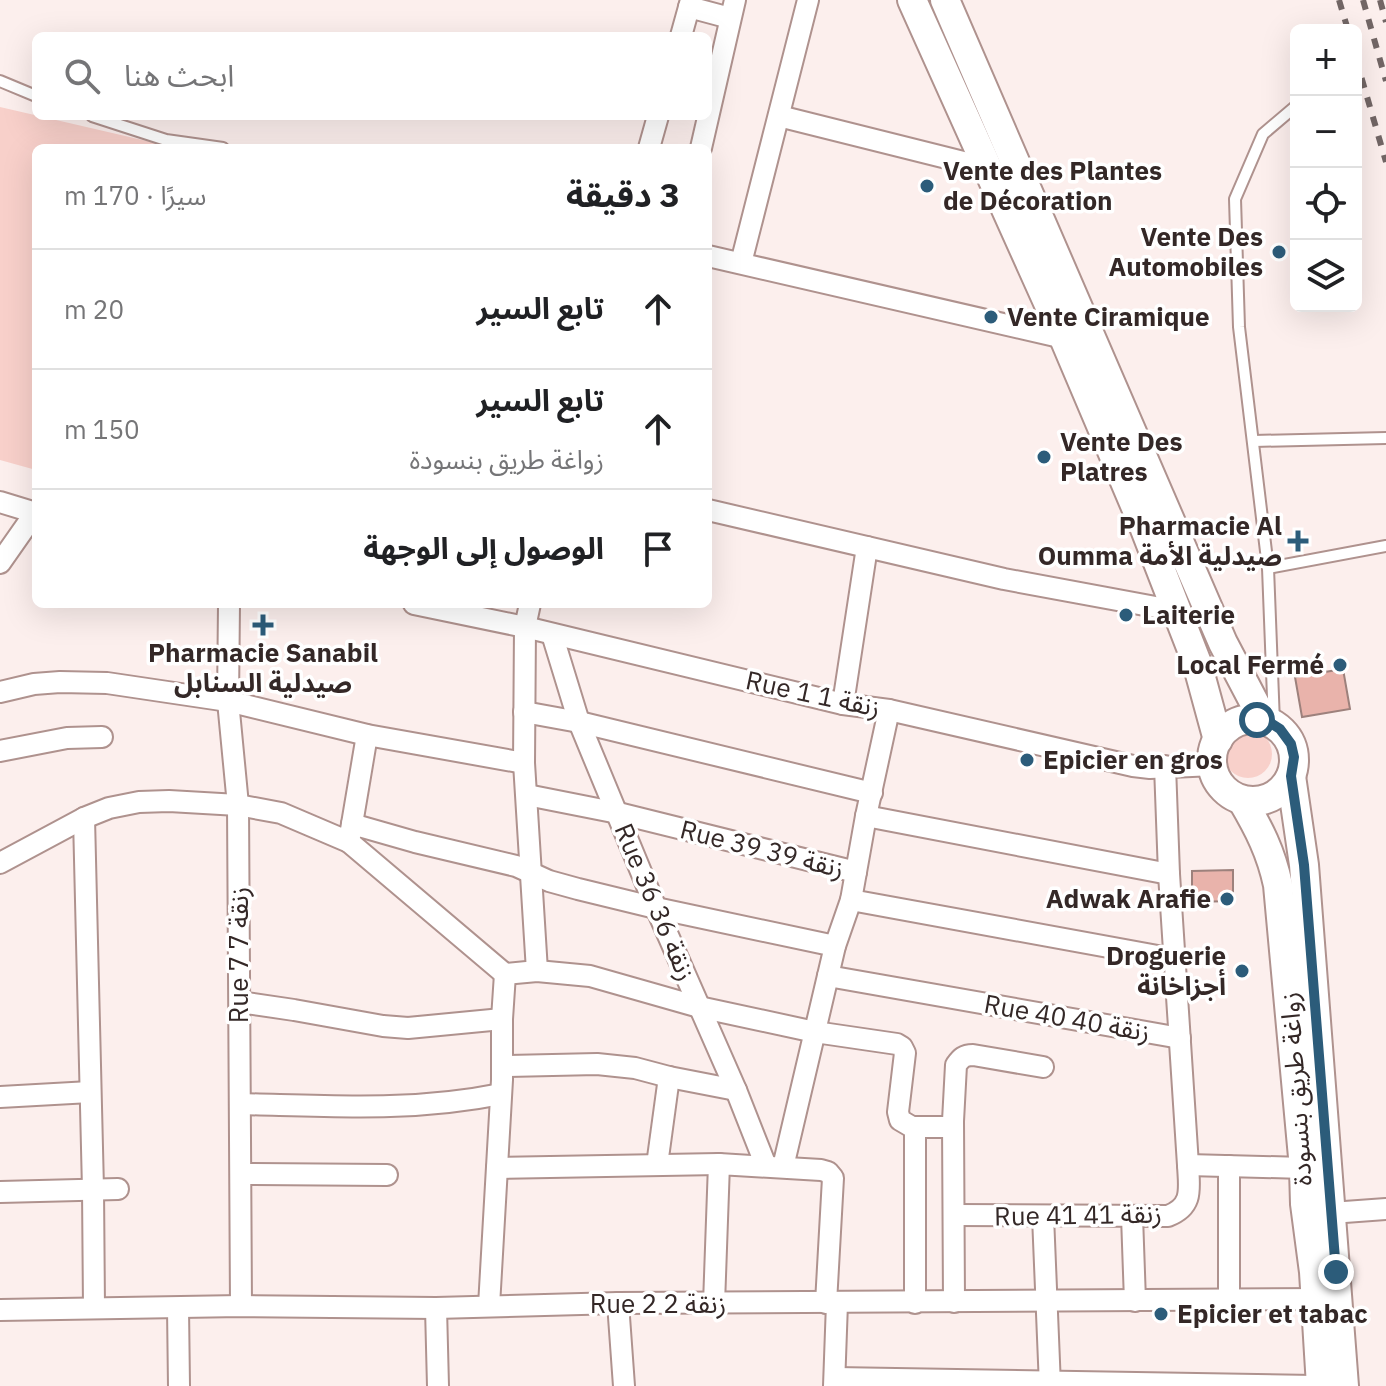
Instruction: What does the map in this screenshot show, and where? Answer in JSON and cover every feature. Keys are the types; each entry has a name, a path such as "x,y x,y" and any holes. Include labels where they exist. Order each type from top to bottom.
{"main road":[{"path":"945,0 1218,631 1269,723"},
{"path":"906,3 987,168 1143,524 1197,663 1220,784 1242,800 1257,801 1271,797 1283,788 1291,776 1294,763 1291,744 1284,733 1269,723 1250,719 1226,730 1215,752"},
{"name":"زواغة طريق بنسودة","path":"1291,776 1304,865 1331,1213 1321,1386"},
{"name":"زواغة طريق بنسودة","path":"1242,800 1265,840 1278,885 1305,1204 1344,1386"}],"street":[{"path":"741,263 808,0"},
{"path":"682,32 690,4 732,9 712,99"},
{"path":"779,116 987,168"},
{"path":"650,144 657,120"},
{"path":"702,144 707,120"},
{"path":"712,257 1064,338"},
{"path":"0,502 32,512"},
{"path":"712,511 1004,579 1177,611"},
{"path":"0,563 32,517"},
{"path":"843,704 867,547"},
{"name":"Rue 7 زنقة 7","path":"229,608 228,701 238,805 241,1306"},
{"name":"Rue 1 زنقة 1","path":"433,608 525,627 843,704 889,710 1133,766 1165,766 1215,752"},
{"path":"529,608 525,627 524,763 537,971"},
{"name":"Rue 36 زنقة 36","path":"552,634 579,722 656,908 736,1090 775,1166"},
{"path":"0,692 34,684 107,683 228,701 367,735 524,763"},
{"path":"775,1166 815,1032 835,946 851,900 889,710"},
{"path":"524,712 579,722 872,793"},
{"path":"350,833 367,735"},
{"path":"0,751 67,738 102,737"},
{"path":"1165,766 1180,1038"},
{"name":"Rue 39 زنقة 39","path":"527,795 618,813 856,872"},
{"path":"0,863 109,808 139,802 169,801 238,805 281,813 350,833 415,842 516,866 578,889 835,946"},
{"path":"866,816 1169,874"},
{"path":"84,818 94,1308"},
{"path":"350,833 505,974 537,971 590,976 699,1007 815,1032 897,1044 905,1053 898,1112 900,1120 915,1127 953,1127"},
{"path":"851,900 1174,959"},
{"path":"489,1306 503,1066 505,974"},
{"name":"Rue 40 زنقة 40","path":"828,976 1180,1038 1188,1165"},
{"path":"240,1002 408,1028 502,1019"},
{"path":"954,1302 953,1127 956,1065 967,1055 973,1055 1043,1067"},
{"path":"503,1066 597,1064 635,1068 736,1090"},
{"path":"657,1165 669,1077"},
{"path":"0,1097 90,1092"},
{"path":"240,1104 411,1107 501,1094"},
{"path":"915,1127 915,1303"},
{"path":"714,1304 719,1164"},
{"path":"497,1168 719,1164 828,1172 833,1178 831,1303 835,1382 1314,1386"},
{"path":"1188,1165 1304,1168"},
{"name":"Rue 41 زنقة 41","path":"954,1215 1168,1216 1185,1205 1189,1195 1188,1165"},
{"path":"1229,1166 1229,1300"},
{"path":"241,1174 387,1175"},
{"path":"0,1192 118,1189"},
{"path":"1331,1213 1386,1209"},
{"path":"1043,1216 1050,1384"},
{"path":"1132,1216 1135,1301"},
{"name":"Rue 2 زنقة 2","path":"0,1310 1327,1299"},
{"path":"618,1303 624,1386"},
{"path":"178,1308 179,1386"},
{"path":"436,1308 438,1386"}],"lane":[{"path":"0,81 32,94"},
{"path":"1269,723 1268,568 1239,327 1235,199 1263,134 1290,111"},
{"path":"104,120 166,140 194,144"},
{"path":"1254,441 1386,438"},
{"path":"1268,568 1386,546"}],"shaded area":[{"path":"0,107 32,114 32,120 56,120 160,144 32,144 32,469 0,460"},
{"path":"1248,730 1265,737 1272,754 1265,771 1248,778 1231,771 1224,754 1231,737"}],"building":[{"path":"1343,669 1350,709 1302,717 1295,677"},
{"path":"1233,870 1233,901 1192,902 1192,871"}],"railway":[{"path":"1339,0 1346,24"},
{"path":"1363,0 1386,81"},
{"path":"1380,0 1386,22"},
{"path":"1362,80 1386,162"}],"place":[{"name":"Vente des Plantes de Décoration","path":"927,186"},
{"name":"Vente Des Automobiles","path":"1279,252"},
{"name":"Vente Ciramique","path":"991,317"},
{"name":"Vente Des Platres","path":"1044,457"},
{"name":"Pharmacie Al Oumma صيدلية الأمة","path":"1298,541"},
{"name":"Laiterie","path":"1126,615"},
{"name":"Pharmacie Sanabil صيدلية السنابل","path":"263,625"},
{"name":"Local Fermé","path":"1340,665"},
{"name":"Epicier en gros","path":"1027,760"},
{"name":"Adwak Arafie","path":"1227,899"},
{"name":"Droguerie أجزاخانة","path":"1242,971"},
{"name":"Epicier et tabac","path":"1161,1314"}],"route":[{"path":"1257,720 1269,722 1280,729 1291,744 1294,757 1291,776 1304,865 1336,1272"}]}
